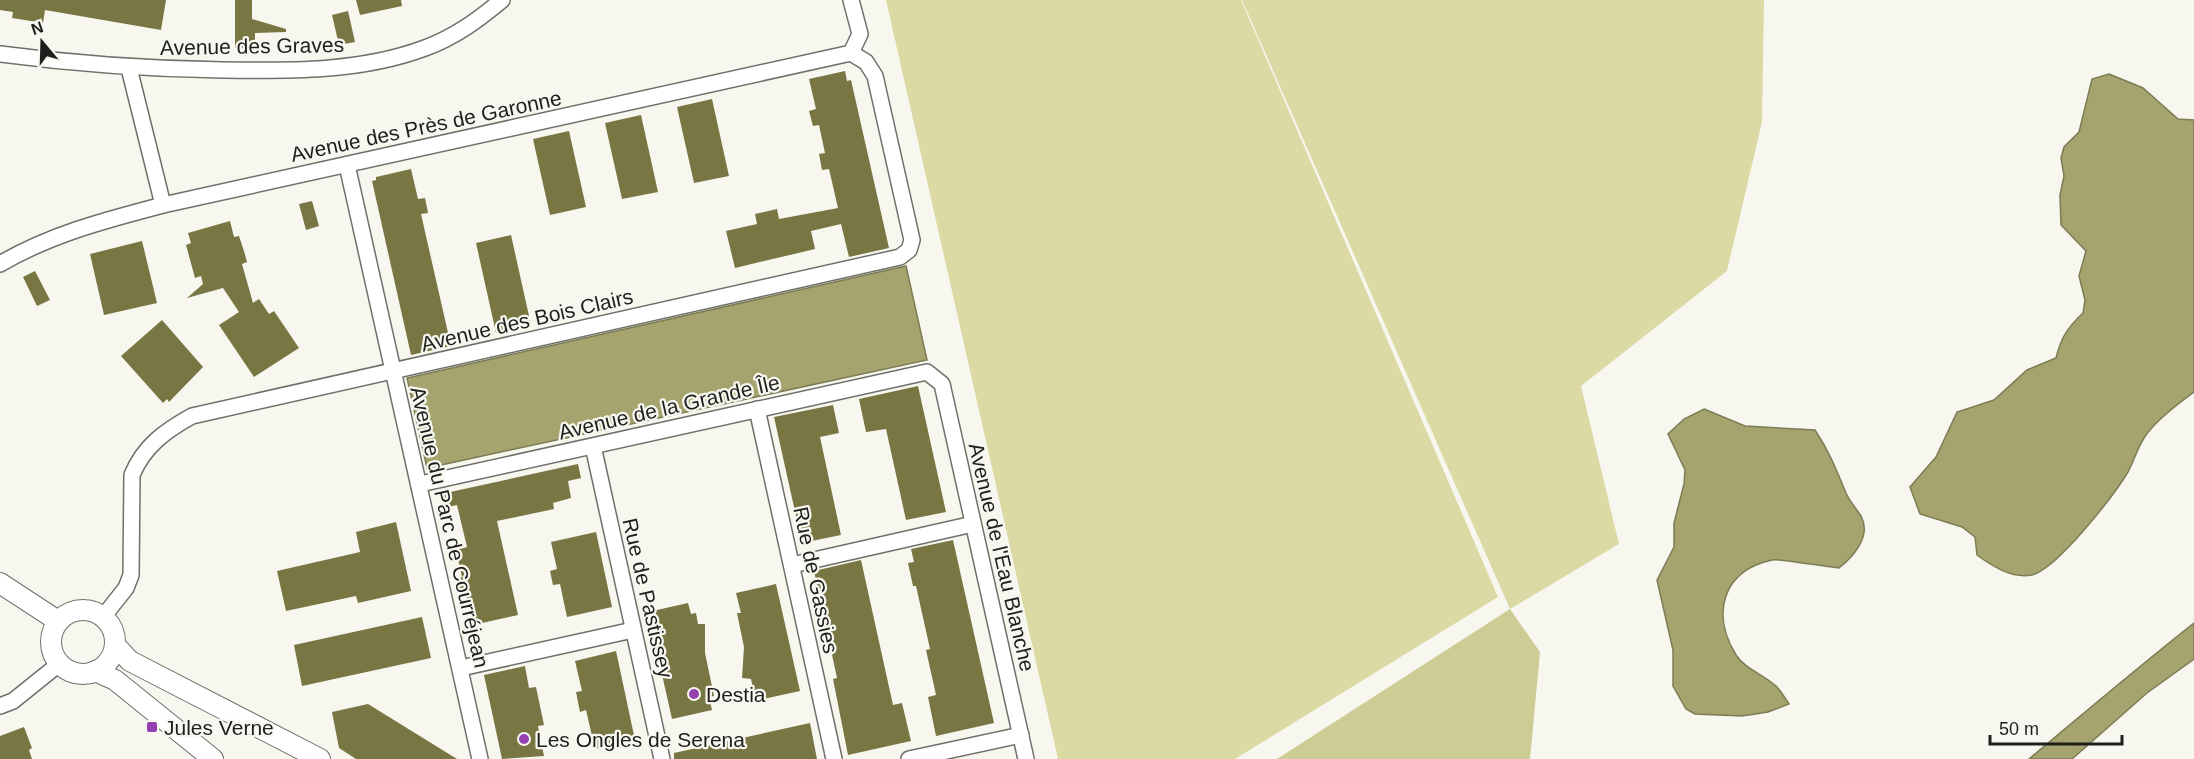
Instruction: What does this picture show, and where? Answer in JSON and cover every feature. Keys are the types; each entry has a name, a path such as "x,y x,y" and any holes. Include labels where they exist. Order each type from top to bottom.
{"street":[{"name":"Avenue des Graves","path":"0,54 81,65 129,68 261,71 354,66 392,58 427,47 470,27 502,0"},
{"path":"851,0 860,34 851,53"},
{"name":"Avenue des Bois Clairs","path":"103,616 126,588 131,575 132,475 138,460 152,442 192,416 900,257 909,250 912,240 875,76 866,62 851,53"},
{"name":"Avenue des Près de Garonne","path":"0,264 30,246 89,225 163,206 851,53"},
{"path":"129,68 163,206"},
{"name":"Avenue du Parc de Courréjean","path":"347,165 480,759"},
{"name":"Avenue de la Grande Île","path":"420,484 927,372"},
{"name":"Avenue de l'Eau Blanche","path":"927,372 942,384 1026,759"},
{"name":"Rue de Gassies","path":"757,409 834,759"},
{"name":"Rue de Pastissey","path":"593,446 662,759"},
{"path":"792,565 973,524"},
{"path":"0,583 58,621"},
{"path":"75,611 94,612 103,616 114,635 115,645 108,661 94,671 76,673 59,663 54,656 51,638 58,621 75,611"},
{"path":"461,668 633,630"},
{"path":"115,645 130,661 320,759"},
{"path":"0,706 13,701 59,663"},
{"path":"94,671 115,680 213,759"},
{"path":"909,759 1021,735"}],"green space":[{"path":"886,0 1241,0 1498,597 1235,759 1058,759"},
{"path":"1242,0 1764,0 1762,122 1727,271 1581,386 1619,544 1510,609"},
{"path":"1510,609 1540,652 1530,759 1277,759"}],"shaded area":[{"path":"2109,74 2143,88 2178,119 2194,120 2194,392 2154,425 2142,442 2121,483 2070,545 2043,570 2032,575 2017,575 1996,567 1977,555 1975,537 1962,527 1920,514 1910,487 1936,457 1957,412 1994,400 2027,370 2056,358 2065,334 2083,313 2085,300 2079,276 2086,251 2061,225 2060,195 2064,176 2061,158 2064,147 2079,132 2092,79"},
{"path":"906,266 927,360 427,468 407,378"},
{"path":"1704,409 1745,426 1815,430 1864,524 1863,538 1855,552 1839,568 1772,560 1755,566 1732,584 1723,610 1728,640 1740,660 1776,686 1789,704 1768,712 1742,716 1695,714 1686,709 1673,686 1673,650 1657,580 1674,547 1674,523 1684,484 1685,470 1668,434 1684,419"},
{"path":"2194,623 2194,659 2147,693 2072,759 2029,759 2132,673"}],"building":[{"path":"0,0 166,0 161,30 45,10 43,23 12,18 13,12 0,10"},
{"path":"235,0 252,0 252,19 286,29 286,32 255,33 255,48 235,48"},
{"path":"356,0 401,0 402,6 360,15"},
{"path":"348,11 355,42 339,45 332,15"},
{"path":"845,71 847,81 851,80 889,248 849,257 841,224 811,231 815,249 735,268 726,231 757,224 755,214 777,209 779,219 838,208 829,169 822,170 819,154 825,153 819,125 813,126 809,111 816,109 809,79"},
{"path":"712,99 729,176 694,183 677,107"},
{"path":"641,115 658,192 622,199 605,123"},
{"path":"569,131 586,207 550,215 533,139"},
{"path":"411,169 418,199 425,198 428,213 421,214 451,346 411,355 372,181 376,180 376,177"},
{"path":"312,201 319,226 306,230 299,204"},
{"path":"230,221 234,237 239,236 244,251 247,262 242,264 253,303 259,299 269,314 274,311 299,348 254,377 219,325 239,312 223,288 187,298 203,284 201,276 195,278 186,245 191,243 188,233"},
{"path":"511,235 531,325 496,333 476,243"},
{"path":"142,241 157,303 104,315 90,254"},
{"path":"35,271 50,300 37,306 23,277"},
{"path":"162,320 203,367 169,402 167,399 163,403 121,356"},
{"path":"918,386 946,512 906,520 886,429 866,432 859,399"},
{"path":"833,405 839,433 820,437 841,535 802,543 774,417"},
{"path":"578,464 581,478 568,481 571,498 553,503 554,509 497,521 518,615 473,625 465,591 459,593 456,579 462,577 456,550 467,547 457,505 444,508 441,494"},
{"path":"396,522 411,591 358,603 356,596 286,611 277,571 360,552 356,532"},
{"path":"596,532 612,607 567,617 560,584 553,585 550,571 557,569 551,542"},
{"path":"953,540 994,723 936,736 928,697 936,695 926,650 930,649 916,586 913,586 908,563 914,562 911,549"},
{"path":"861,560 893,705 902,703 911,741 848,755 833,679 837,678 814,571"},
{"path":"776,584 800,691 759,700 758,692 754,693 751,679 742,678 744,647 737,613 741,613 736,593"},
{"path":"688,603 691,614 696,613 698,624 705,624 705,653 714,696 709,697 712,710 672,719 648,612"},
{"path":"422,617 431,658 302,686 294,645"},
{"path":"616,651 635,740 595,749 586,710 580,712 576,692 582,691 575,661"},
{"path":"525,666 529,688 536,687 544,725 538,726 544,756 502,759 484,675"},
{"path":"368,704 457,759 356,759 339,748 332,712"},
{"path":"810,723 817,759 674,759 674,753"},
{"path":"24,727 32,748 29,750 32,759 0,759 0,736"}],"place":[{"name":"Destia","path":"694,694"},
{"name":"Jules Verne","path":"152,727"},
{"name":"Les Ongles de Serena","path":"524,739"}]}
